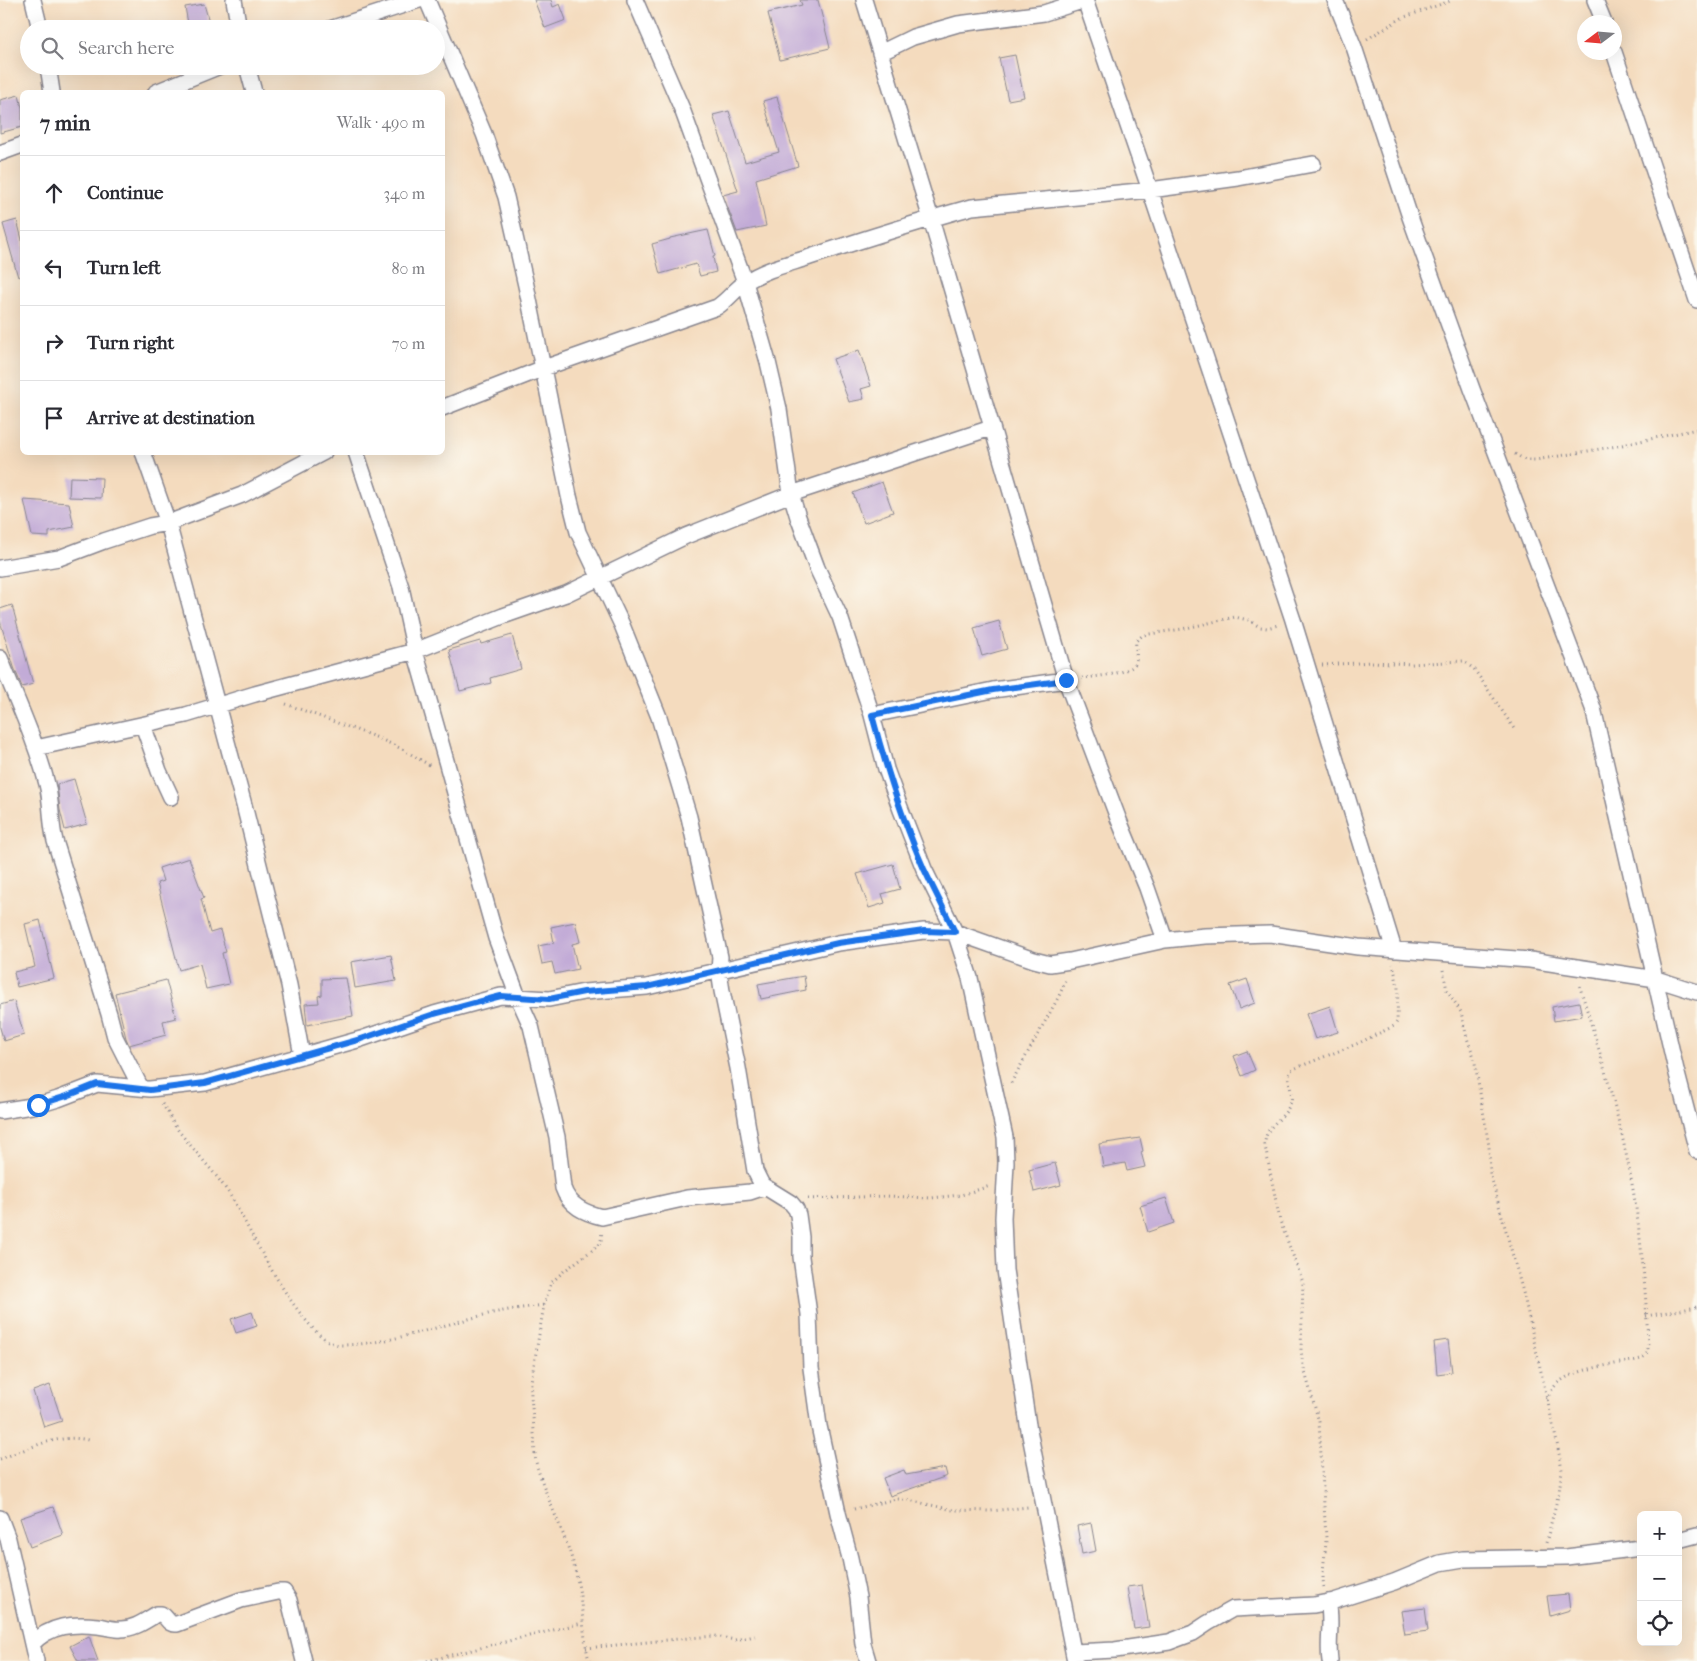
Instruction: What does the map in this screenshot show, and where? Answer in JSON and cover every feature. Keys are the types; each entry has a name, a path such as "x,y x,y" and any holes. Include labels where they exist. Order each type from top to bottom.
{"street":[{"path":"33,0 38,20"},
{"path":"234,0 237,20"},
{"path":"358,20 419,0"},
{"path":"427,0 436,20"},
{"path":"635,0 682,109 744,282 768,362 779,409 791,494 817,568 840,617 872,715 886,769 901,810 924,869 955,932 970,978 1005,1137 1005,1182 1002,1218 1005,1270 1028,1425 1075,1656 1169,1642 1193,1633 1234,1609 1314,1605 1328,1602 1394,1582 1440,1563 1463,1559 1566,1557 1637,1548"},
{"path":"864,0 931,220 1066,680 1118,818 1147,888 1165,940"},
{"path":"880,52 913,38 958,24 1044,13 1085,0 1293,620 1392,949"},
{"path":"1335,0 1354,47 1410,216 1488,434 1593,708 1676,1070 1697,1151"},
{"path":"1595,0 1601,15"},
{"path":"445,42 484,134 504,190 578,532 622,624 641,669 659,717 690,818 720,957 719,971 744,1101 752,1163 758,1179 765,1187 790,1202 798,1215 801,1257 809,1314 811,1368 819,1426 838,1514 850,1558 868,1661"},
{"path":"1617,60 1697,300"},
{"path":"49,75 52,90"},
{"path":"161,90 198,75"},
{"path":"249,75 253,90"},
{"path":"0,153 20,146"},
{"path":"445,407 544,368 717,307 727,300 744,282 763,273 843,246 972,207 1150,190 1238,178 1313,164"},
{"path":"36,748 186,715 255,694 415,651 503,616 566,594 686,536 791,494 991,428"},
{"path":"144,455 168,523 244,805 289,985 302,1056"},
{"path":"0,568 58,558 150,526 168,523 242,496 318,455"},
{"path":"357,455 401,587 415,651 496,938 531,1026 556,1137 566,1195 578,1208 588,1214 602,1217 687,1198 750,1192 765,1187"},
{"path":"0,658 36,748 48,786 55,841 115,1037 146,1089"},
{"path":"872,715 993,690 1066,680"},
{"path":"143,725 171,797"},
{"path":"0,1111 38,1105 97,1084 146,1089 205,1083 361,1039 434,1014 501,996 549,999 584,992 647,987 838,943 877,936 924,931 955,932 1050,964 1165,940 1205,936 1270,934 1358,947 1530,960 1656,979 1697,992"},
{"path":"0,1518 8,1539 36,1661"},
{"path":"1682,1539 1697,1535"},
{"path":"32,1644 49,1631 67,1625 122,1630 135,1627 157,1614 161,1614 172,1624 177,1624 241,1600 284,1592 289,1600 304,1661"},
{"path":"1328,1602 1331,1619 1328,1646 1330,1661"}],"path":[{"path":"1354,47 1402,18 1452,0"},
{"path":"1488,434 1515,454 1530,461 1617,446 1697,429"},
{"path":"1066,680 1109,675 1131,668 1136,662 1136,640 1143,635 1182,630 1235,617 1267,628 1293,620"},
{"path":"1307,666 1373,662 1401,664 1463,660 1474,669 1515,730"},
{"path":"255,694 378,738 402,749 451,778"},
{"path":"1328,1602 1323,1583 1326,1538 1319,1422 1303,1365 1301,1350 1303,1282 1280,1221 1264,1138 1268,1130 1289,1107 1292,1100 1288,1075 1291,1070 1359,1043 1394,1026 1397,1022 1398,987 1392,949"},
{"path":"1440,953 1447,990 1461,1012 1474,1057 1489,1146 1490,1174 1524,1296 1562,1470 1559,1492 1541,1558"},
{"path":"999,1105 1058,998 1076,960"},
{"path":"1546,1399 1556,1385 1569,1377 1600,1366 1641,1359 1648,1351 1637,1214 1625,1154 1602,1062 1573,966"},
{"path":"146,1089 166,1110 177,1129 229,1194 274,1275 297,1311 323,1338 331,1343 339,1345 350,1343 368,1344 479,1316 544,1305"},
{"path":"790,1202 812,1198 886,1196 931,1198 961,1195 1005,1182"},
{"path":"589,1661 570,1550 542,1478 534,1451 531,1382 544,1305 551,1282 599,1244 602,1235 602,1217"},
{"path":"1646,1316 1697,1307"},
{"path":"0,1459 64,1438 88,1440"},
{"path":"838,1514 886,1501 904,1499 953,1510 991,1511 1043,1506"},
{"path":"427,1661 582,1623"},
{"path":"586,1648 716,1636 735,1640 755,1636"}],"building":[{"path":"534,0 551,0 553,7 560,4 566,20 545,28"},
{"path":"800,0 818,0 830,48 780,60 768,13 802,5"},
{"path":"204,4 208,20 187,20 185,7"},
{"path":"1015,55 1024,97 1008,100 999,58"},
{"path":"19,95 20,128 0,133 0,100"},
{"path":"777,97 798,166 756,179 766,226 737,232 723,195 738,191 713,115 729,111 745,162 779,152 763,101"},
{"path":"17,220 20,232 20,276 18,277 3,224"},
{"path":"708,230 715,256 713,257 716,272 700,276 696,264 660,274 652,244"},
{"path":"859,350 871,386 861,389 864,399 849,402 833,359"},
{"path":"70,477 102,478 101,498 69,497"},
{"path":"882,482 893,512 864,523 853,493"},
{"path":"24,500 69,503 74,527 49,532 49,537 32,536"},
{"path":"12,605 33,684 22,687 0,621 0,609"},
{"path":"999,621 1007,649 982,656 974,628"},
{"path":"512,635 521,669 490,678 491,683 460,691 449,650 480,641 481,644"},
{"path":"74,779 87,824 65,830 57,784"},
{"path":"189,858 204,898 201,899 210,933 220,930 226,952 222,953 229,984 206,989 200,964 179,970 157,883 163,881 159,868"},
{"path":"893,864 900,889 882,894 885,903 869,908 857,874"},
{"path":"40,920 54,978 17,987 14,972 35,967 25,924"},
{"path":"575,922 580,942 572,944 578,969 555,974 552,962 542,964 538,946 554,943 551,927"},
{"path":"391,955 396,981 355,988 351,962"},
{"path":"804,976 806,990 761,999 758,984"},
{"path":"346,978 353,1016 307,1025 305,1004 319,1003 318,996 322,995 322,979"},
{"path":"1247,979 1255,1003 1239,1009 1230,985"},
{"path":"166,980 176,1018 163,1021 166,1035 129,1045 115,993"},
{"path":"14,1001 24,1035 4,1041 0,1028 0,1005"},
{"path":"1579,1002 1582,1016 1554,1021 1552,1007"},
{"path":"1330,1006 1338,1032 1315,1039 1306,1014"},
{"path":"1247,1051 1255,1070 1242,1076 1234,1056"},
{"path":"1140,1138 1145,1167 1127,1171 1125,1163 1103,1167 1099,1144"},
{"path":"1055,1163 1061,1185 1034,1192 1029,1170"},
{"path":"1166,1198 1174,1223 1148,1232 1140,1206"},
{"path":"252,1312 257,1326 236,1333 231,1319"},
{"path":"1448,1340 1452,1372 1437,1374 1434,1342"},
{"path":"50,1385 62,1421 44,1427 33,1391"},
{"path":"945,1468 947,1476 890,1496 883,1478 904,1470 906,1475"},
{"path":"53,1507 63,1535 30,1547 20,1518"},
{"path":"1091,1523 1096,1551 1082,1554 1077,1526"},
{"path":"1142,1585 1149,1627 1134,1629 1127,1587"},
{"path":"1568,1594 1570,1610 1550,1616 1547,1596"},
{"path":"1425,1608 1428,1631 1405,1634 1401,1611"},
{"path":"89,1636 98,1661 78,1661 70,1646"}],"route":[{"path":"38,1105 97,1084 150,1090 205,1083 361,1039 434,1014 501,996 549,999 584,992 647,987 838,943 877,936 924,931 955,932 924,869 901,810 886,769 872,715 993,690 1066,680"}]}
